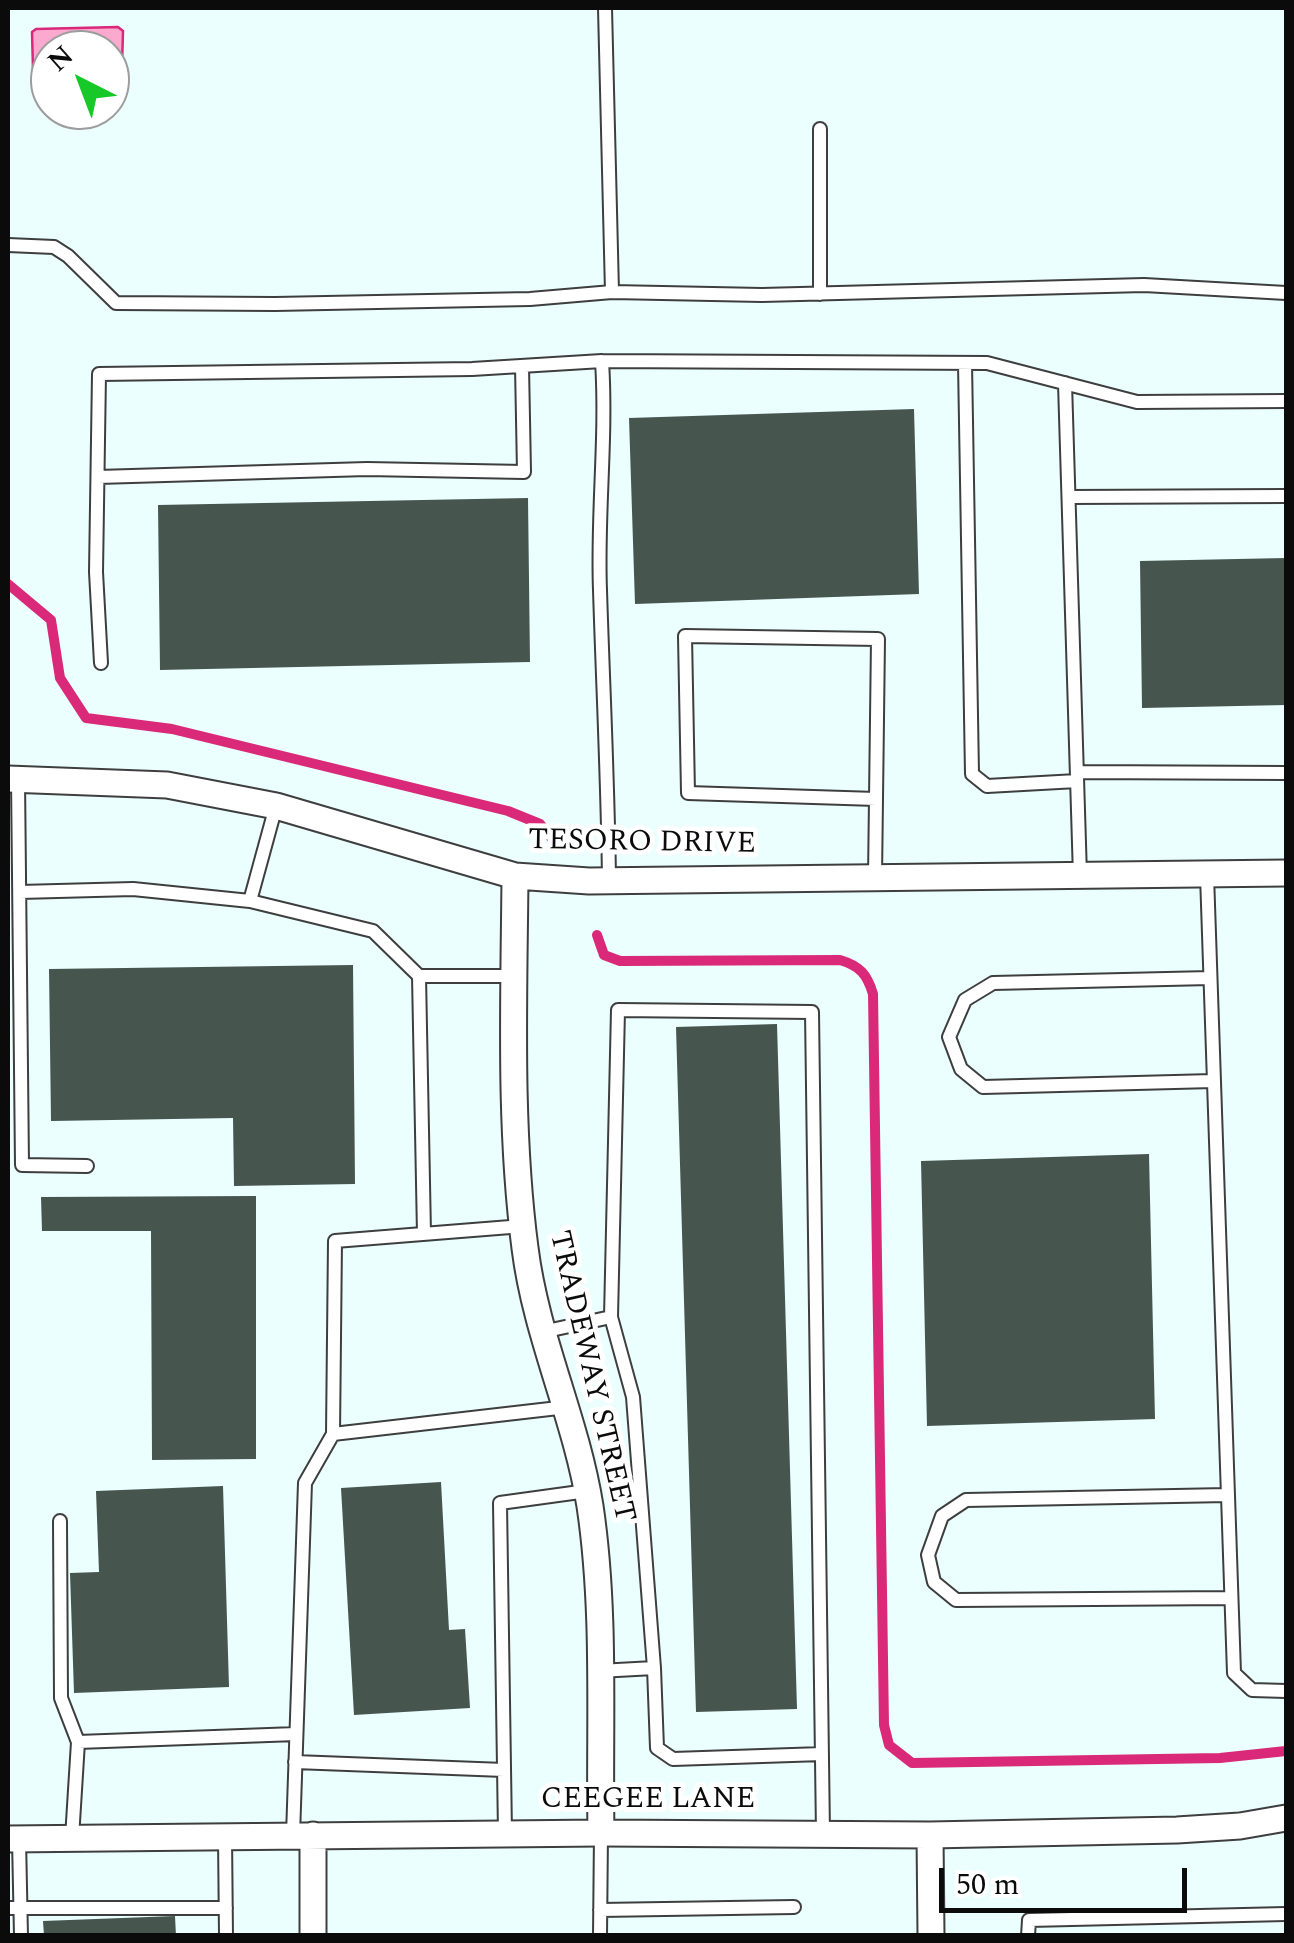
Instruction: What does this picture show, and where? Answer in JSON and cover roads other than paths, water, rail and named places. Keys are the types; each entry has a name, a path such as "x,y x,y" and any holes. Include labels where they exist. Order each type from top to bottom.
{"street":[{"name":"TESORO DRIVE","path":"13,779 167,786 276,806 514,876 609,881 1286,874"},
{"name":"TRADEWAY STREET","path":"514,876 525,1250 542,1332 587,1491 598,1586 600,1832"},
{"name":"CEEGEE LANE","path":"13,1839 600,1832 930,1835 1177,1830 1286,1818"},
{"path":"303,1835 313,1936"},
{"path":"930,1835 932,1936"}],"lane":[{"path":"605,8 612,292"},
{"path":"820,129 820,294"},
{"path":"8,244 54,247 116,303 478,300 612,292 820,294 1144,285 1286,292"},
{"path":"602,362 605,413 600,589 609,881"},
{"path":"101,663 96,572 99,374 602,362 965,362 987,363 1137,402 1286,401"},
{"path":"965,362 972,774 988,786 1077,776 1286,773"},
{"path":"98,477 366,469 524,472 522,366"},
{"path":"1066,384 1080,876"},
{"path":"1069,497 1286,496"},
{"path":"874,878 876,799 878,639 685,636 688,793 876,799"},
{"path":"13,779 20,892 22,1165 87,1166"},
{"path":"250,901 276,806"},
{"path":"1207,874 1234,1674 1252,1690 1286,1691"},
{"path":"20,892 133,889 250,901 373,931 419,976 514,976"},
{"path":"419,976 424,1234"},
{"path":"1210,978 993,983 965,1000 950,1036 961,1069 983,1087 1214,1081"},
{"path":"822,1754 673,1759 658,1748 633,1397 610,1317 618,1010 812,1012 822,1754 823,1834"},
{"path":"303,1835 295,1762 305,1484 332,1434 335,1241 523,1226"},
{"path":"542,1332 610,1317"},
{"path":"332,1434 566,1407"},
{"path":"505,1833 500,1503 587,1491"},
{"path":"1227,1495 966,1500 942,1516 928,1556 934,1582 956,1600 1231,1598"},
{"path":"60,1521 61,1698 78,1742 72,1838"},
{"path":"599,1671 654,1668"},
{"path":"78,1742 296,1734"},
{"path":"295,1762 504,1770"},
{"path":"600,1832 600,1936"},
{"path":"225,1836 226,1936"},
{"path":"13,1839 14,1908 20,1936"},
{"path":"600,1910 794,1907"},
{"path":"14,1908 226,1908"},
{"path":"1028,1936 1028,1920 1286,1914"}],"waterway":[{"path":"8,584 51,620 60,678 86,718 172,729 508,811 540,824 554,841"},
{"path":"597,935 604,955 620,961 840,960 858,968 871,987 884,1725 889,1745 912,1763 1220,1758 1286,1751"}]}
